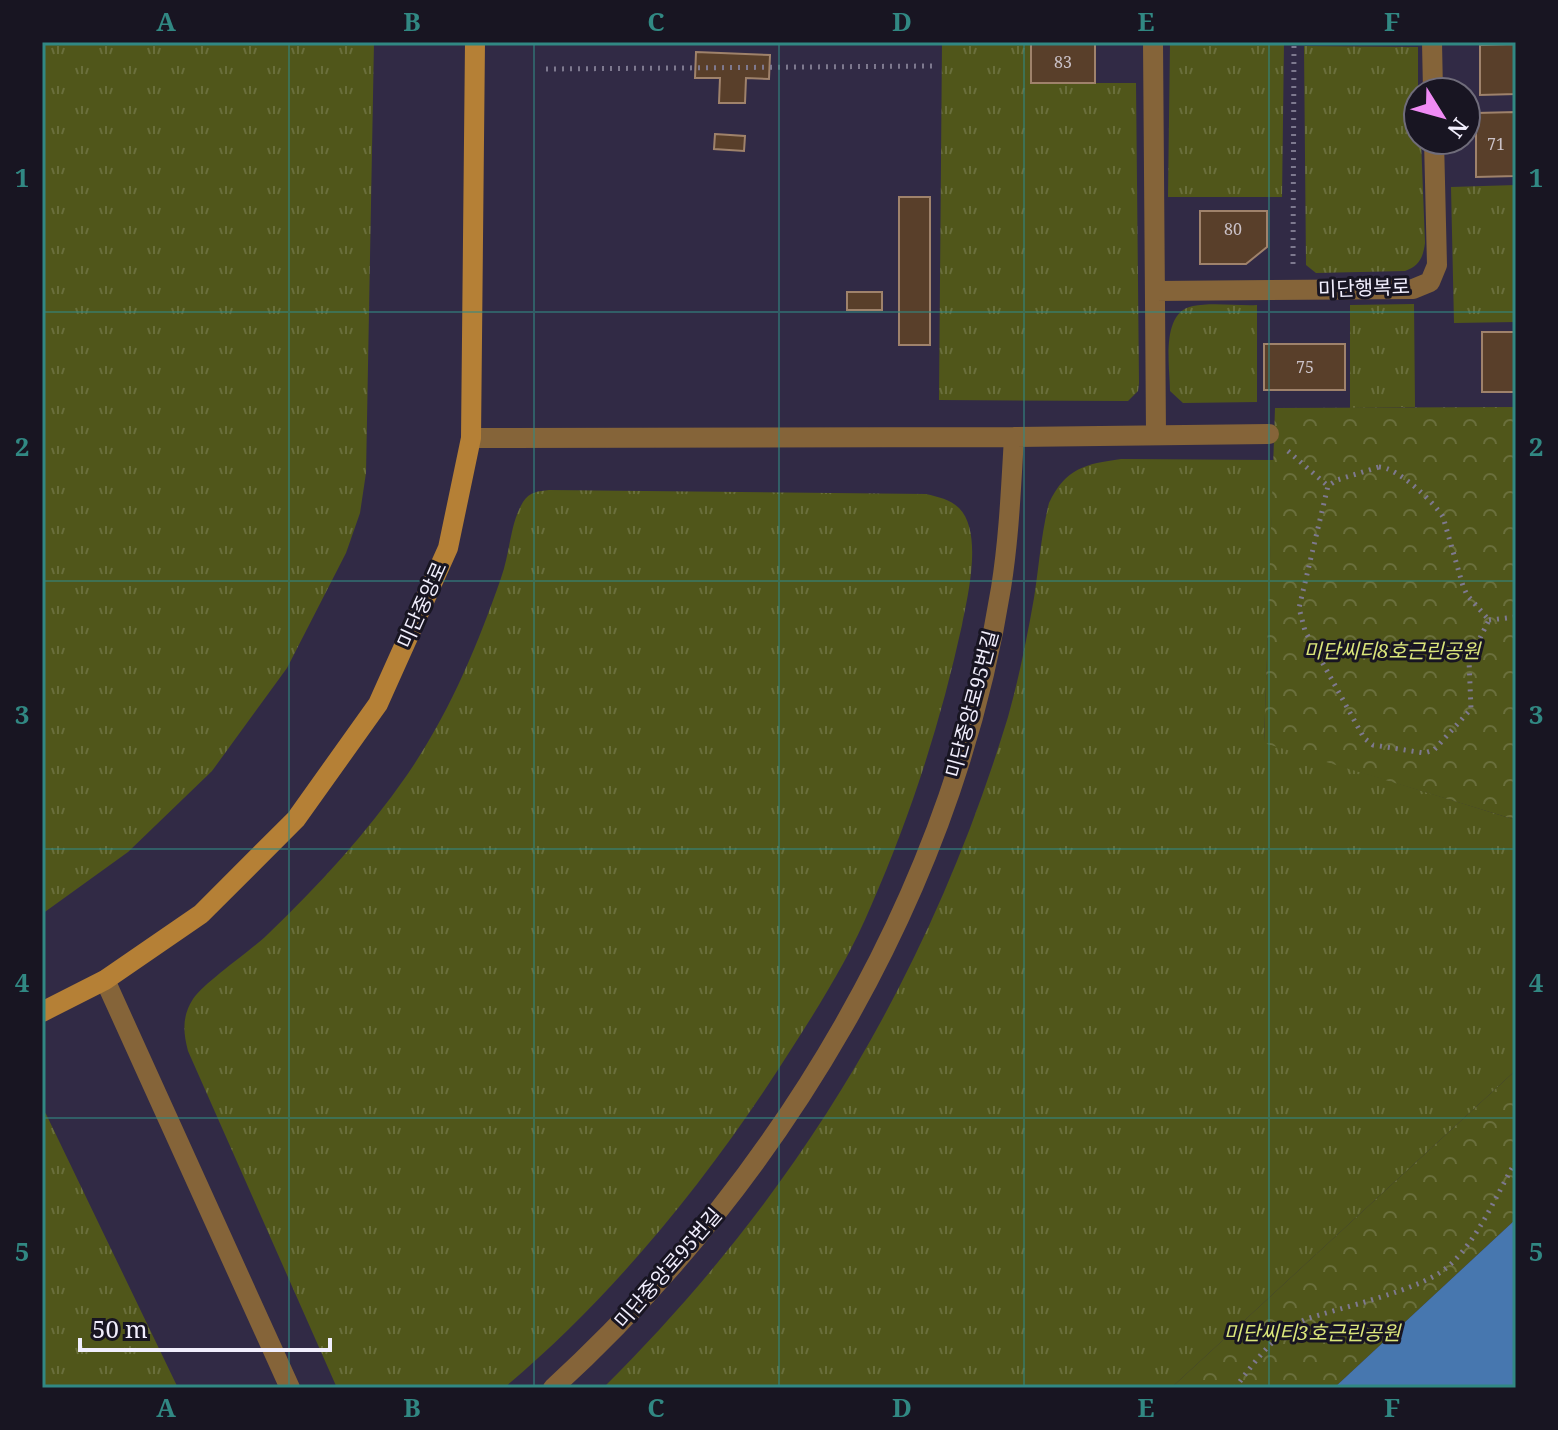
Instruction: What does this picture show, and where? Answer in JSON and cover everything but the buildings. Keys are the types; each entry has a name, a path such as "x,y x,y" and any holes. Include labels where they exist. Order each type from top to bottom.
{"street":[{"name":"미단중앙로","path":"42,1012 105,980 201,914 296,819 378,704 448,548 471,438 475,42"},
{"path":"1153,42 1156,433"},
{"path":"1432,42 1433,76"},
{"name":"미단행복로","path":"1155,291 1413,289 1430,282 1437,265 1434,156"},
{"path":"471,438 1269,434"},
{"name":"미단중앙로95번길","path":"553,1388 645,1299 686,1253 777,1132 822,1061 888,937 946,799 971,719 1001,589 1014,437"},
{"path":"105,980 290,1388"}],"path":[{"path":"1293,289 1294,42"},
{"path":"546,69 932,66"},
{"path":"1269,434 1328,486"},
{"path":"1386,467 1436,506 1443,517 1467,595 1489,620 1469,660 1471,709 1434,750 1424,753 1373,745 1364,738 1305,631 1299,608 1328,486 1337,480 1386,467"},
{"path":"1489,620 1516,617"},
{"path":"1235,1388 1273,1340 1290,1326 1425,1281 1443,1270 1473,1236 1516,1161"}],"green space":[{"path":"42,42 374,42 366,473 360,513 346,553 287,668 212,771 128,852 42,914"},
{"path":"942,42 1031,42 1031,83 1136,83 1139,383 1138,391 1128,401 939,400"},
{"path":"1170,42 1284,42 1282,197 1168,197"},
{"path":"1304,46 1418,47 1418,76 1402,76 1402,156 1422,156 1425,243 1420,261 1405,271 1316,273 1306,265"},
{"path":"1516,185 1516,322 1454,323 1451,187"},
{"path":"1414,304 1415,407 1350,408 1350,305"},
{"path":"1257,305 1257,402 1183,403 1170,391 1169,342 1175,318 1193,306"},
{"name":"미단씨티8호근린공원","path":"1516,407 1516,820 1264,743 1275,408"},
{"path":"1121,459 1274,460 1264,742 1516,820 1516,1070 1171,1388 603,1388 673,1315 737,1239 795,1160 848,1078 896,993 939,905 976,813 1008,717 1029,628 1049,503 1062,482 1078,470"},
{"path":"549,490 926,494 948,500 959,508 966,519 972,548 967,597 954,661 912,802 886,872 854,943 814,1014 762,1095 661,1229 586,1312 504,1388 337,1388 188,1051 185,1018 189,1005 199,992 267,935 323,878 359,838 407,775 449,704 472,655 501,578 519,510 528,496"},
{"name":"미단씨티3호근린공원","path":"1516,1070 1516,1219 1334,1388 1171,1388"},
{"path":"42,1109 46,1114 178,1388 42,1388"}],"water":[{"path":"1516,1219 1516,1388 1334,1388"}]}
